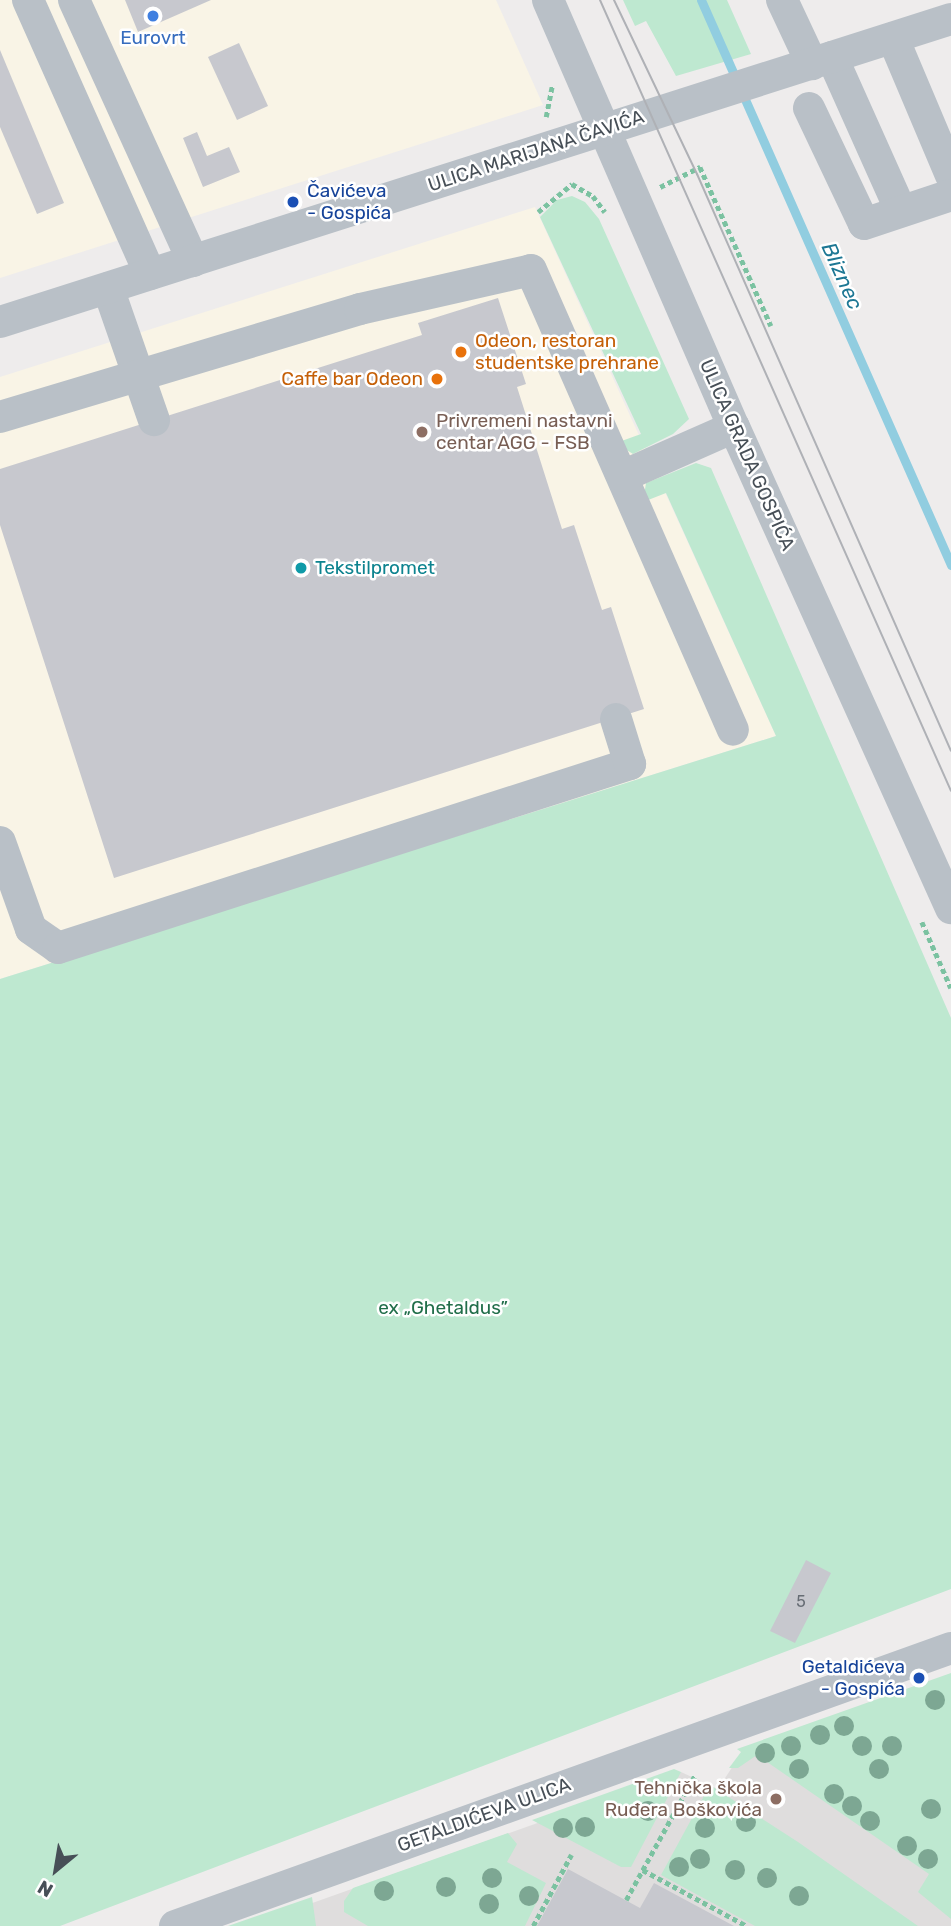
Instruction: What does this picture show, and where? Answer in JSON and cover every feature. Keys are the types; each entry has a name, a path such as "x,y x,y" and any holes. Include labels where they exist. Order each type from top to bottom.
{"street":[{"path":"28,0 150,274"},
{"path":"74,0 193,261"},
{"name":"ULICA GRADA GOSPIĆA","path":"548,0 734,427 951,908"},
{"path":"782,0 822,60 901,211"},
{"name":"ULICA MARIJANA ČAVIĆA","path":"0,322 951,19"},
{"path":"893,38 951,175"},
{"path":"809,108 864,224 951,195"},
{"path":"0,417 136,374 360,309 531,271 733,730"},
{"path":"108,288 154,420"},
{"path":"623,475 734,427"},
{"path":"0,842 31,929 58,948 630,764 616,719"},
{"name":"GETALDIĆEVA ULICA","path":"174,1926 951,1648"}],"path":[{"path":"547,119 544,113 552,99"},
{"path":"657,188 700,167 771,326"},
{"path":"538,212 572,184 593,196 604,211"},
{"path":"626,1900 695,1775"},
{"path":"533,1926 571,1855"},
{"path":"643,1870 747,1926"}],"shaded area":[{"path":"0,0 496,0 543,105 0,278"},
{"path":"535,207 776,736 0,979 0,377"},
{"name":"Tehnička škola Ruđera Boškovića","path":"951,1679 951,1926 248,1926 681,1772 718,1789 742,1752"}],"green space":[{"path":"623,0 727,0 751,54 676,76 646,21 635,26"},
{"path":"572,196 585,202 599,219 689,419 673,434 633,454 616,443 641,434 540,217 557,200"},
{"name":"ex „Ghetaldus”","path":"696,463 711,468 951,1018 951,1589 60,1926 0,1926 0,979 776,736 666,493 643,502 646,483"},
{"path":"951,1673 951,1919 918,1892 929,1874 757,1755 738,1768 729,1768 741,1752 737,1749"},
{"path":"674,1769 681,1772 631,1867 621,1867 532,1820"},
{"path":"710,1785 798,1842 918,1926 755,1926 661,1875"},
{"path":"508,1833 517,1844 507,1862 546,1883 525,1926 368,1926 344,1912 344,1901 353,1888"},
{"path":"312,1897 316,1926 228,1926"}],"building":[{"name":"Eurovrt","path":"125,0 211,0 138,32"},
{"path":"239,43 268,106 237,120 208,57"},
{"path":"0,50 64,203 37,214 0,127"},
{"path":"197,132 207,156 229,147 240,172 203,187 183,138"},
{"name":"Tekstilpromet","path":"498,298 526,384 517,387 562,529 574,525 602,610 611,607 644,709 114,878 0,525 0,469 422,335 418,323"},
{"path":"806,1560 831,1573 795,1643 770,1631"},
{"path":"568,1869 640,1908 654,1883 734,1926 537,1926"}],"waterway":[{"name":"Bliznec","path":"701,0 951,565"}],"tram line":[{"path":"600,0 951,791"},
{"path":"614,0 697,174 951,751"}],"place":[{"name":"Eurovrt","path":"153,16"},
{"name":"Čavićeva - Gospića","path":"293,202"},
{"name":"Odeon, restoran studentske prehrane","path":"461,352"},
{"name":"Caffe bar Odeon","path":"437,379"},
{"name":"Privremeni nastavni centar AGG - FSB","path":"422,432"},
{"name":"Tekstilpromet","path":"301,568"},
{"name":"Getaldićeva - Gospića","path":"919,1678"},
{"name":"Tehnička škola Ruđera Boškovića","path":"776,1799"}]}
